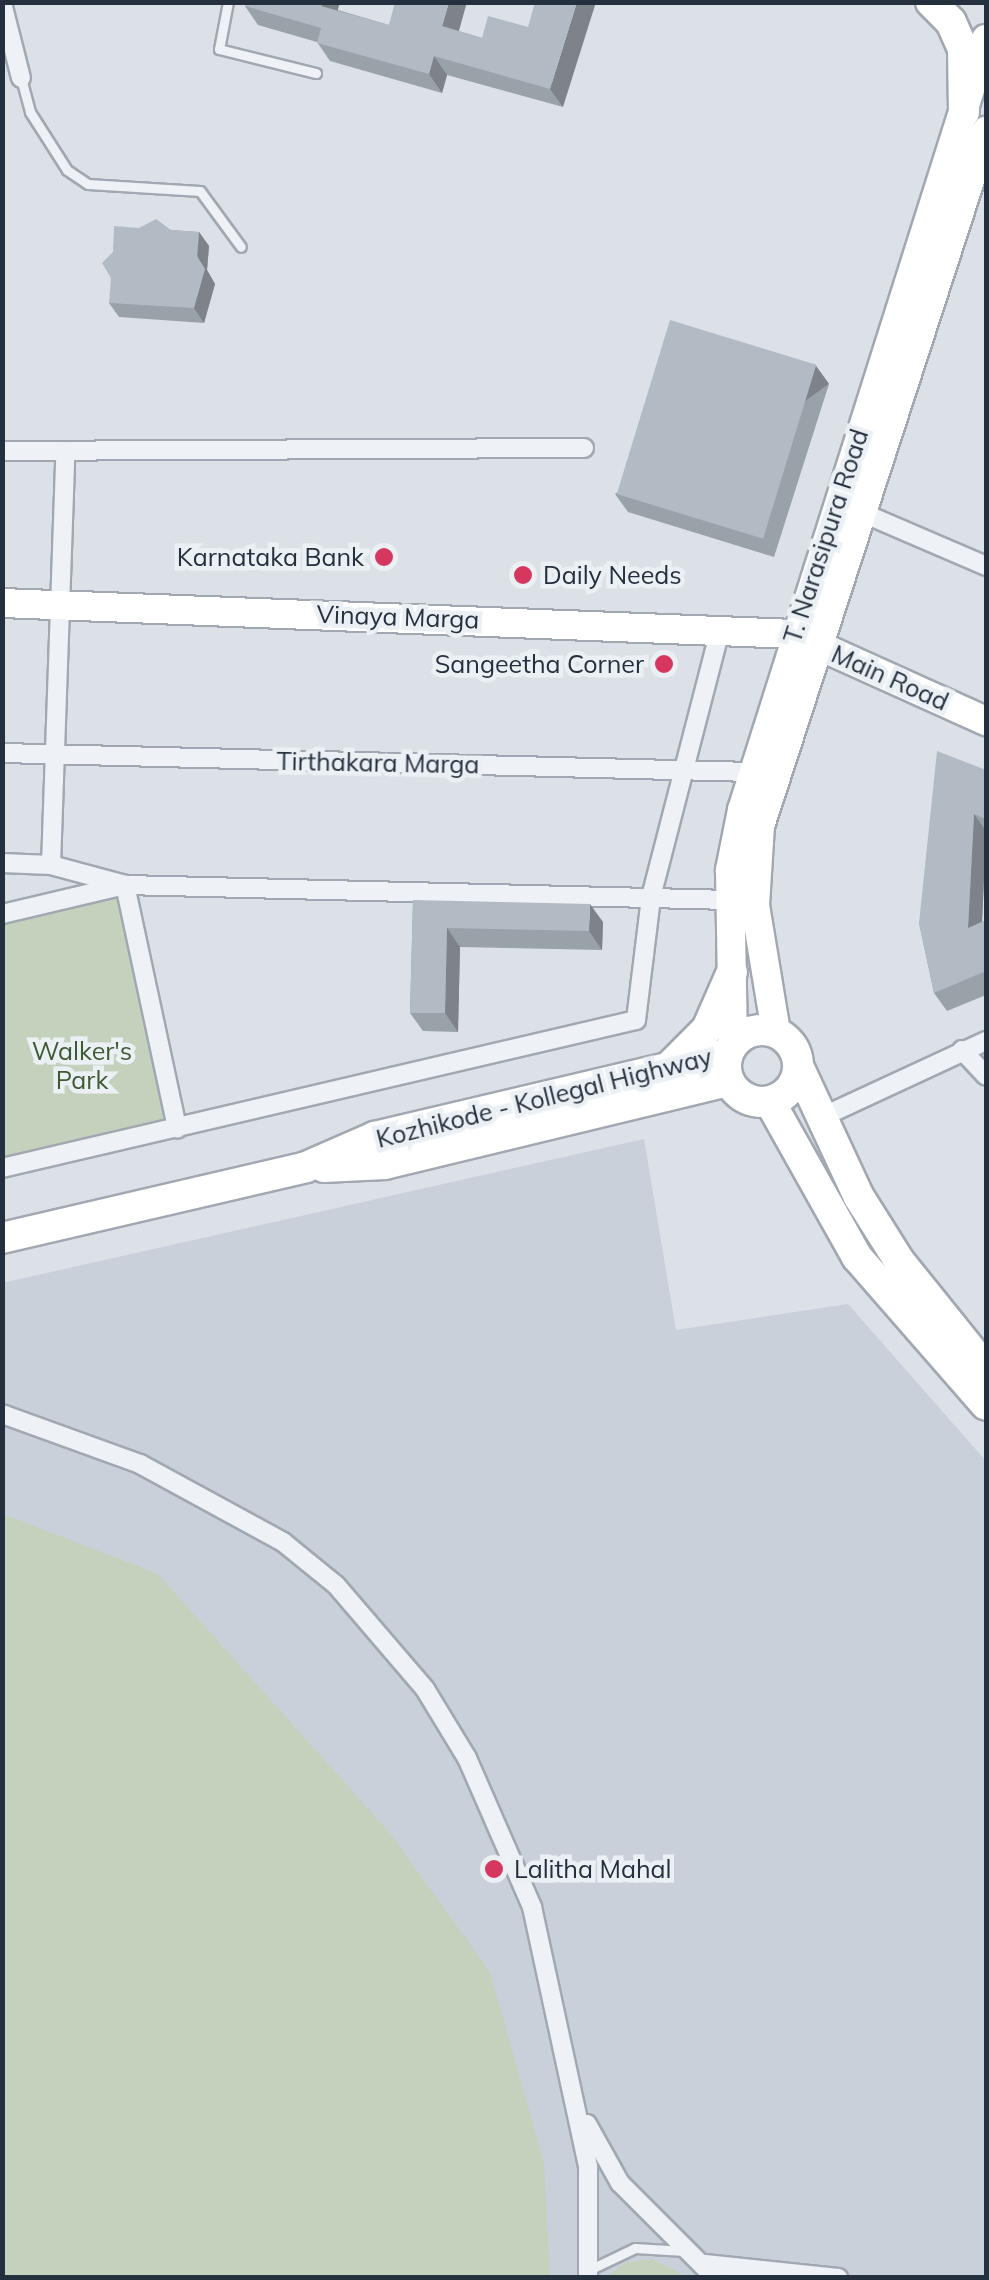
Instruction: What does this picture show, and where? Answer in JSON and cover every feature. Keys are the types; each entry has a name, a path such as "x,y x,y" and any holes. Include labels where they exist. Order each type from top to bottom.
{"main road":[{"path":"931,2 950,22 963,49 975,121"},
{"name":"T. Narasipura Road","path":"776,1032 762,968 754,866 804,640 862,513 975,121 986,39"},
{"name":"T. Narasipura Road","path":"729,1059 730,900 736,836 754,772 804,640 975,121"},
{"name":"Vinaya Marga","path":"2,602 720,631 804,640"},
{"name":"Main Road","path":"804,640 986,721"},
{"path":"665,1069 707,1029 732,972"},
{"path":"799,1068 790,1090 770,1102 746,1099 729,1059 752,1031 776,1032 793,1047 859,1197 900,1262 986,1369"},
{"name":"Kozhikode - Kollegal Highway","path":"2,1238 306,1167 375,1138 665,1069 729,1059"},
{"name":"Kozhikode - Kollegal Highway","path":"306,1167 385,1164 642,1104 729,1059"},
{"path":"642,1104 712,1100 736,1107 802,1160"},
{"path":"770,1102 857,1256 986,1405"}],"street":[{"path":"2,2 22,78"},
{"path":"2,451 65,455 584,448"},
{"path":"51,866 65,455"},
{"path":"862,513 986,566"},
{"path":"2,1168 636,1020 652,897 679,770 720,631"},
{"name":"Tirthakara Marga","path":"2,753 754,772"},
{"path":"2,863 51,866 125,885 730,900"},
{"path":"2,914 125,885"},
{"path":"125,885 177,1128"},
{"path":"822,1117 986,1041"},
{"path":"962,1050 986,1076"},
{"path":"2,1414 210,1497 283,1542 376,1630 425,1689 500,1829 532,1907 578,2106 588,2167 588,2274"},
{"path":"578,2106 620,2183 704,2265 838,2278"}],"lane":[{"path":"228,2 220,49 316,73"},
{"path":"22,78 30,112 66,170 88,184 200,191 241,247"},
{"path":"588,2274 635,2248 704,2265"}],"shaded area":[{"name":"Lalitha Mahal","path":"644,1139 676,1330 848,1304 986,1461 986,2277 3,2277 2,1283"}],"green space":[{"name":"Walker's Park","path":"125,885 177,1128 3,1167 2,914"},
{"path":"3,1514 158,1574 390,1833 490,1972 544,2163 550,2277 5,2277"},
{"path":"652,2259 688,2277 606,2277 625,2263"}],"building":[{"path":"246,2 322,2 321,6 389,25 395,2 449,2 442,26 482,38 488,16 528,27 535,2 577,2 550,89 434,56 429,74 317,43 321,28 245,6"},
{"path":"156,219 171,230 199,232 197,256 205,269 194,308 109,303 111,278 102,263 113,252 114,226 139,228"},
{"path":"670,320 816,365 763,539 617,494"},
{"path":"937,751 986,770 986,819 974,814 968,928 986,920 986,971 934,993 919,923"},
{"path":"413,900 590,904 589,931 447,928 445,1013 410,1013"}],"place":[{"name":"Karnataka Bank","path":"384,557"},
{"name":"Daily Needs","path":"523,575"},
{"name":"Sangeetha Corner","path":"664,664"},
{"name":"Lalitha Mahal","path":"494,1869"}]}
